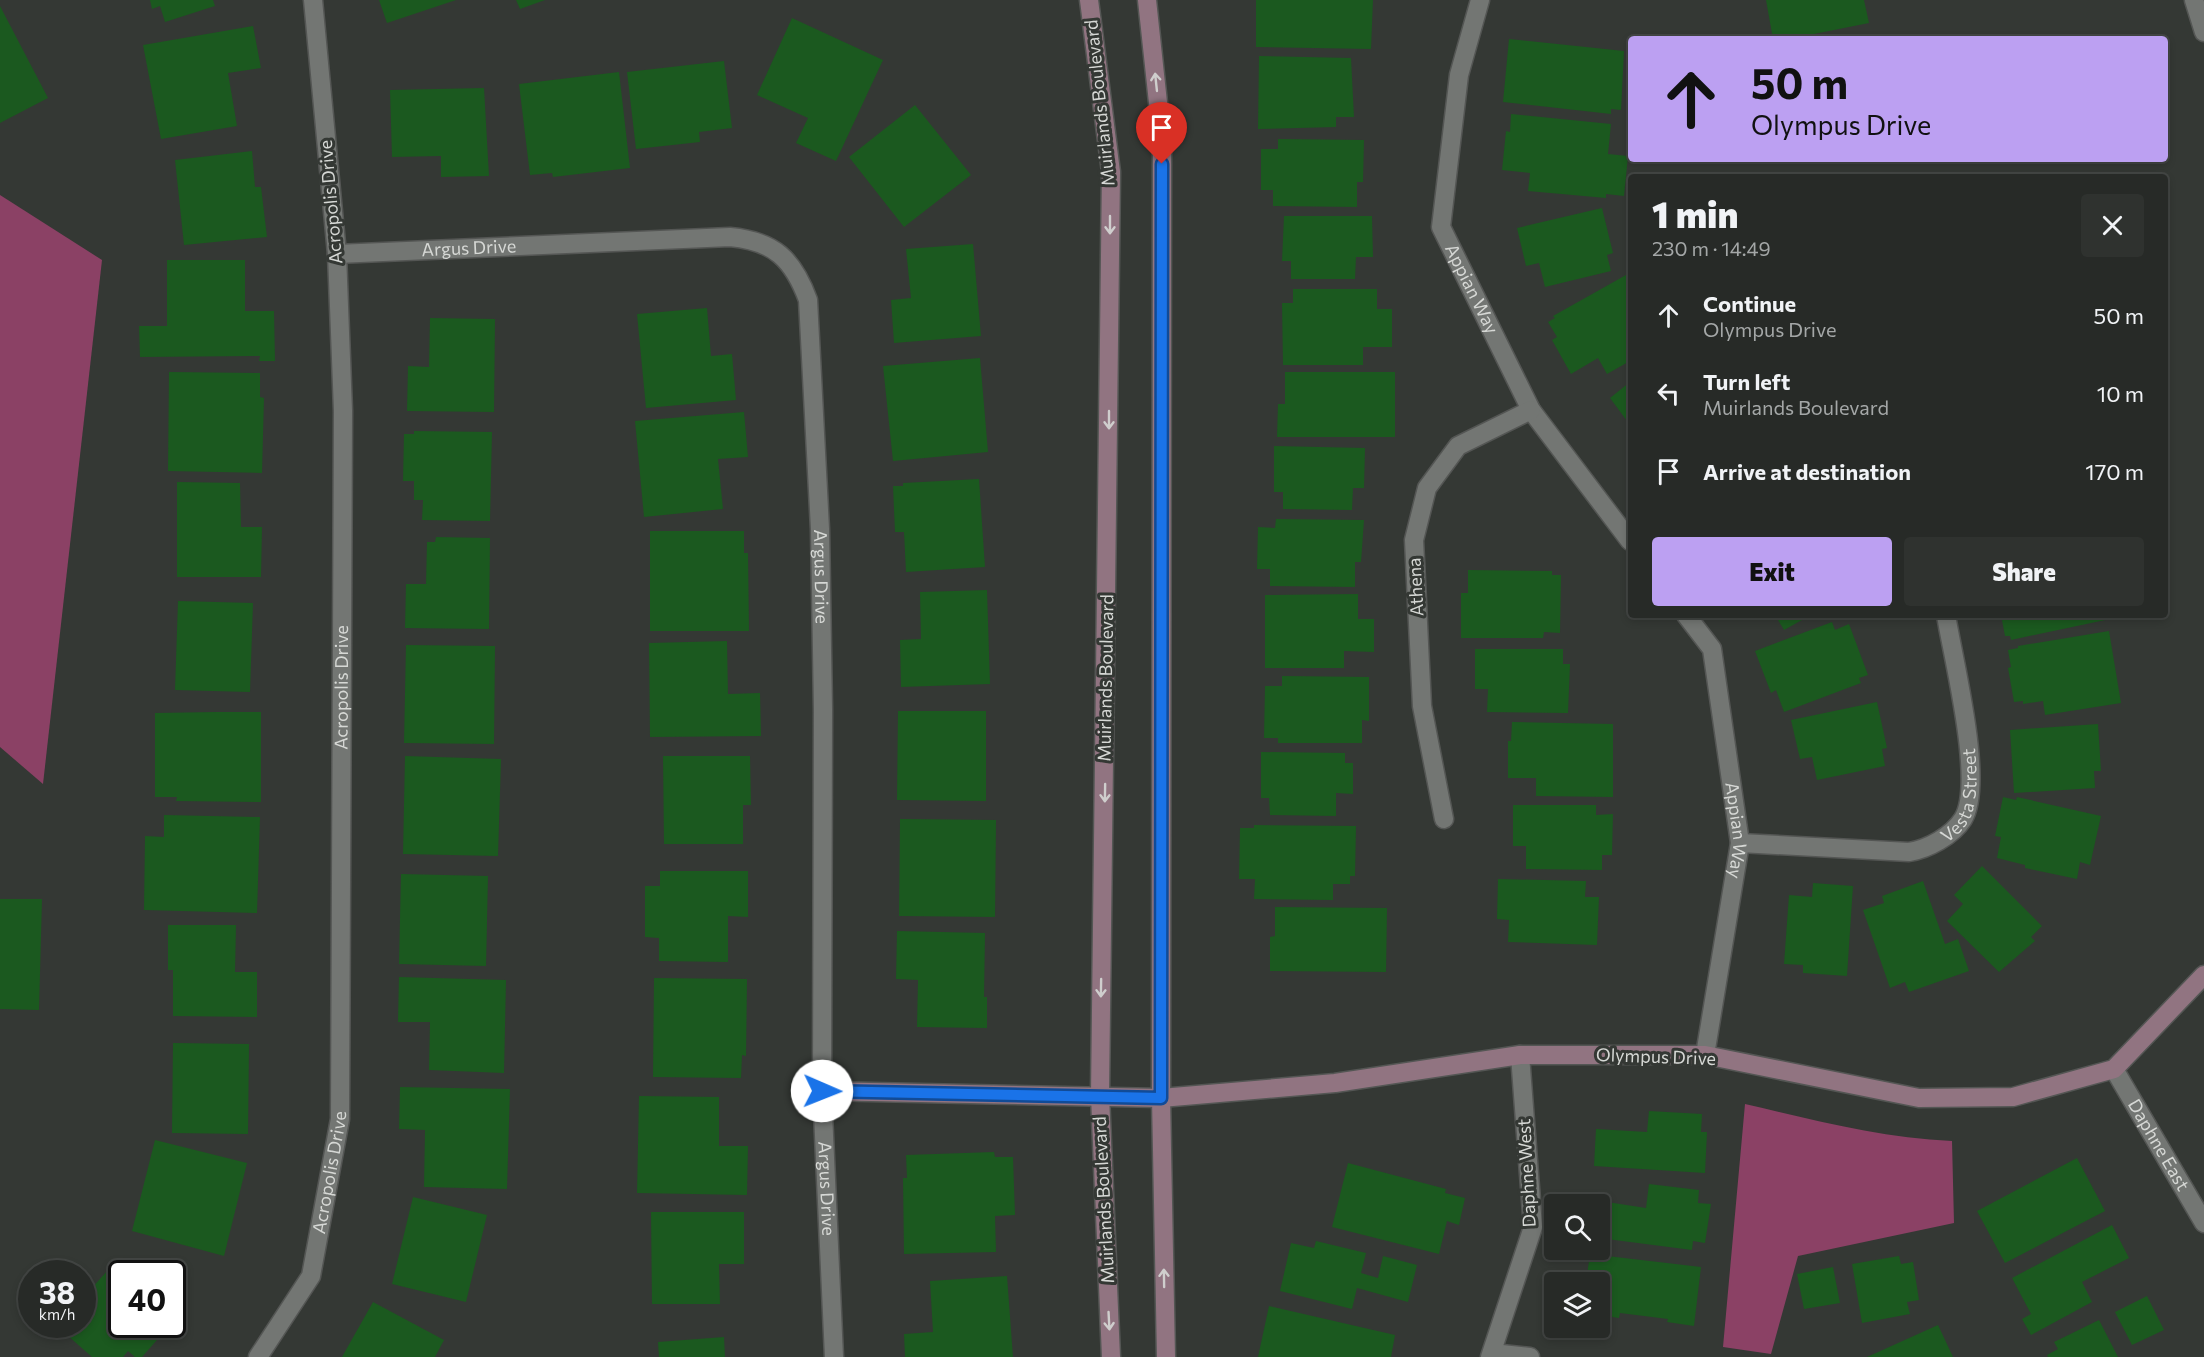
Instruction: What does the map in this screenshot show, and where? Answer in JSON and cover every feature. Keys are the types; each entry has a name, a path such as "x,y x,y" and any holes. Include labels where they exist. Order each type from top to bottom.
{"main road":[{"name":"Muirlands Boulevard","path":"1089,0 1111,172 1100,1095 1111,1357"},
{"path":"1147,0 1162,140 1161,1098 1166,1357"},
{"path":"2114,1069 2204,975"},
{"name":"Olympus Drive","path":"822,1091 1161,1098 1335,1083 1520,1055 1705,1055 1919,1098 2013,1097 2114,1069"}],"street":[{"name":"Acropolis Drive","path":"258,1357 311,1276 340,1119 343,411 337,254 313,0"},
{"name":"Appian Way","path":"1480,0 1459,75 1441,227 1531,410 1628,538"},
{"path":"2194,0 2204,32"},
{"name":"Argus Drive","path":"337,254 730,237 753,239 776,251 800,276 808,300 820,529 823,710 822,1091 834,1357"},
{"name":"Athena","path":"1444,819 1422,706 1413,540 1427,488 1458,446 1531,410"},
{"name":"Appian Way","path":"1688,618 1712,649 1740,843 1705,1055"},
{"name":"Vesta Street","path":"1740,843 1910,852 1922,850 1935,843 1963,819 1971,786 1970,756 1947,618"},
{"name":"Daphne West","path":"1491,1355 1533,1227 1520,1055"},
{"name":"Daphne East","path":"2114,1069 2204,1222"},
{"path":"1491,1355 1530,1357"}],"shaded area":[{"path":"0,195 102,260 43,784 0,747"},
{"path":"1745,1104 1873,1132 1952,1141 1954,1223 1798,1256 1771,1354 1723,1347"}],"building":[{"path":"150,0 213,0 215,6 165,22 160,6 152,9"},
{"path":"379,0 456,0 387,23"},
{"path":"516,0 545,0 520,9"},
{"path":"1256,0 1373,0 1371,49 1256,47"},
{"path":"1766,0 1864,0 1869,23 1804,36 1772,36"},
{"path":"0,6 48,98 0,123"},
{"path":"792,18 883,60 836,161 796,143 808,118 757,95"},
{"path":"253,26 261,68 228,73 237,126 161,139 143,45"},
{"path":"1509,39 1624,51 1621,110 1611,109 1611,114 1503,102"},
{"path":"1259,56 1351,58 1354,117 1336,117 1336,127 1258,129"},
{"path":"724,61 732,128 699,132 700,142 636,149 627,72"},
{"path":"619,72 630,168 553,177 552,173 530,175 519,84"},
{"path":"484,88 489,176 441,177 441,156 392,157 390,90"},
{"path":"915,105 971,175 904,227 849,157"},
{"path":"1511,114 1611,124 1608,154 1628,156 1624,196 1606,194 1606,198 1528,191 1530,173 1502,170 1506,131 1510,132"},
{"path":"1278,139 1364,140 1363,182 1357,182 1357,207 1273,206 1273,190 1261,190 1261,149 1278,149"},
{"path":"252,151 255,187 261,187 267,237 184,245 175,160"},
{"path":"1602,208 1613,253 1607,255 1611,271 1545,287 1539,263 1526,266 1517,228"},
{"path":"1284,216 1372,216 1373,257 1356,257 1355,279 1291,279 1291,261 1282,261"},
{"path":"973,244 981,336 894,343 891,300 911,298 906,249"},
{"path":"167,260 245,260 245,311 274,311 275,361 259,361 260,356 140,357 139,326 167,326"},
{"path":"1626,275 1628,279 1628,362 1607,374 1598,358 1571,374 1552,340 1557,337 1548,322 1555,318 1553,316"},
{"path":"1293,289 1377,289 1377,309 1392,309 1392,347 1363,347 1363,365 1283,365 1282,303 1293,303"},
{"path":"707,308 711,356 732,354 736,400 646,408 637,314"},
{"path":"430,318 495,319 494,412 407,411 408,366 429,367"},
{"path":"980,358 988,452 893,461 883,366"},
{"path":"169,372 260,373 260,397 264,398 262,473 168,471"},
{"path":"1285,372 1395,372 1395,437 1277,437 1278,404 1285,404"},
{"path":"1628,384 1628,422 1610,398"},
{"path":"744,412 748,457 718,459 723,509 644,517 635,421"},
{"path":"414,431 492,432 490,521 422,520 423,500 414,500 414,481 403,481 404,434 414,434"},
{"path":"1274,446 1365,448 1364,488 1353,488 1352,510 1283,509 1283,492 1274,492"},
{"path":"979,479 985,567 906,572 904,532 895,532 893,486 903,486 903,483"},
{"path":"177,482 240,483 241,527 262,527 261,577 177,577"},
{"path":"1276,519 1364,520 1361,562 1355,562 1355,587 1270,586 1270,569 1257,569 1258,527 1275,528"},
{"path":"650,531 744,531 744,553 748,553 749,631 650,631"},
{"path":"436,537 490,538 489,629 405,628 406,584 426,584 427,542 435,542"},
{"path":"1468,570 1552,571 1552,575 1561,575 1560,633 1544,632 1543,638 1461,638 1461,593 1468,593"},
{"path":"987,590 990,684 901,687 900,640 921,639 920,592"},
{"path":"1358,594 1358,619 1374,619 1374,652 1344,651 1344,668 1265,668 1265,595"},
{"path":"178,601 253,603 250,692 175,690"},
{"path":"1777,618 1806,618 1784,630"},
{"path":"2002,618 2110,618 2011,640 2010,636 2005,636"},
{"path":"1832,622 1835,630 1849,624 1868,675 1859,678 1861,683 1784,712 1776,690 1771,693 1755,651"},
{"path":"2109,631 2121,703 2045,715 2043,701 2023,704 2023,701 2014,702 2008,668 2011,667 2008,650 2018,648 2018,646"},
{"path":"727,641 728,694 760,693 761,736 650,737 649,643"},
{"path":"406,645 495,646 494,744 404,743"},
{"path":"1475,649 1563,649 1563,664 1570,664 1568,713 1487,712 1488,689 1475,689"},
{"path":"1282,676 1369,677 1369,721 1362,720 1362,743 1278,743 1278,738 1264,738 1265,686 1282,686"},
{"path":"1877,702 1887,748 1882,749 1885,766 1817,780 1812,757 1800,759 1791,720"},
{"path":"898,711 986,711 986,801 897,800"},
{"path":"261,712 261,802 176,801 177,797 155,797 155,713"},
{"path":"1512,722 1613,724 1613,797 1536,796 1536,778 1508,778 1508,741 1511,741"},
{"path":"2098,724 2101,771 2094,771 2095,788 2014,793 2010,730"},
{"path":"1261,752 1345,753 1345,763 1353,763 1353,794 1336,793 1336,816 1270,815 1269,798 1261,798"},
{"path":"405,756 501,759 498,856 403,854"},
{"path":"663,756 750,756 751,805 743,805 743,844 664,844"},
{"path":"2003,797 2016,800 2017,797 2101,816 2090,865 2080,862 2077,879 2025,868 2025,865 1997,858 2001,837 1995,836"},
{"path":"1513,805 1596,805 1596,815 1613,814 1612,855 1602,855 1602,870 1526,869 1526,846 1513,846"},
{"path":"164,815 260,817 257,913 144,910 145,836 164,837"},
{"path":"900,819 996,820 995,917 899,916"},
{"path":"1254,825 1356,826 1355,876 1350,876 1350,884 1333,884 1333,900 1254,899 1255,879 1239,879 1240,828 1254,828"},
{"path":"1982,866 2042,926 2031,937 2035,941 1999,972 1947,921 1963,904 1954,895"},
{"path":"660,871 748,871 748,917 728,916 728,962 659,961 659,938 645,937 645,886 660,886"},
{"path":"401,874 488,876 486,966 399,964"},
{"path":"1498,879 1586,881 1585,897 1599,897 1597,945 1508,942 1509,920 1497,919"},
{"path":"1923,881 1945,944 1958,939 1969,971 1909,992 1905,982 1890,988 1863,910 1884,903 1882,896"},
{"path":"1813,883 1853,886 1847,976 1803,973 1803,965 1784,964 1789,895 1812,897"},
{"path":"0,899 42,899 39,1010 0,1009"},
{"path":"1275,907 1387,908 1386,972 1270,971 1270,937 1275,936"},
{"path":"168,925 236,925 235,972 257,972 257,1017 173,1016 173,970 168,970"},
{"path":"897,931 985,933 984,997 987,997 987,1028 917,1027 918,980 896,979"},
{"path":"399,977 506,980 504,1073 429,1070 430,1022 398,1022"},
{"path":"654,978 747,979 746,1056 742,1055 741,1078 653,1077"},
{"path":"173,1043 249,1044 248,1134 172,1133"},
{"path":"400,1087 510,1089 507,1189 424,1187 425,1130 399,1129"},
{"path":"639,1096 719,1097 719,1146 748,1146 747,1195 637,1193"},
{"path":"1649,1111 1702,1114 1701,1132 1707,1132 1705,1173 1594,1166 1596,1129 1647,1132"},
{"path":"155,1140 247,1163 224,1256 132,1231"},
{"path":"994,1152 995,1157 1013,1157 1015,1215 995,1216 996,1252 904,1254 903,1178 907,1178 906,1155"},
{"path":"2077,1158 2105,1211 2005,1263 1977,1211"},
{"path":"1348,1163 1446,1189 1445,1193 1465,1198 1459,1225 1447,1221 1439,1254 1332,1227"},
{"path":"1649,1184 1699,1190 1698,1203 1711,1204 1705,1243 1693,1241 1692,1250 1610,1239 1610,1202 1646,1208"},
{"path":"413,1197 487,1215 466,1302 392,1284"},
{"path":"651,1212 744,1212 744,1264 719,1264 720,1304 652,1304"},
{"path":"2112,1225 2129,1258 2082,1282 2092,1302 2031,1335 2022,1319 2031,1314 2012,1278"},
{"path":"1316,1241 1366,1253 1361,1273 1378,1278 1383,1256 1417,1265 1408,1302 1357,1288 1352,1309 1280,1291 1291,1243 1314,1248"},
{"path":"1610,1256 1701,1267 1694,1326 1667,1322 1668,1319 1620,1313 1619,1318 1610,1317 1610,1272 1587,1272 1589,1260 1610,1260"},
{"path":"1899,1256 1901,1264 1913,1262 1919,1300 1907,1302 1910,1314 1862,1323 1852,1264"},
{"path":"1833,1267 1840,1303 1804,1309 1797,1274"},
{"path":"108,1270 108,1338 159,1338 142,1357 135,1357 128,1351 123,1357 92,1357 70,1338 96,1338 96,1283"},
{"path":"1007,1276 1013,1357 905,1357 904,1334 933,1332 930,1281"},
{"path":"2147,1296 2164,1330 2132,1345 2115,1312"},
{"path":"373,1302 444,1340 435,1357 342,1357"},
{"path":"1269,1306 1395,1335 1391,1357 1258,1357"},
{"path":"2099,1320 2118,1357 2048,1357 2047,1355 2058,1349 2054,1342"},
{"path":"1938,1325 1953,1357 1867,1357"},
{"path":"724,1337 725,1357 659,1357 658,1342"}],"route":[{"path":"822,1091 1161,1098 1162,164"}]}
